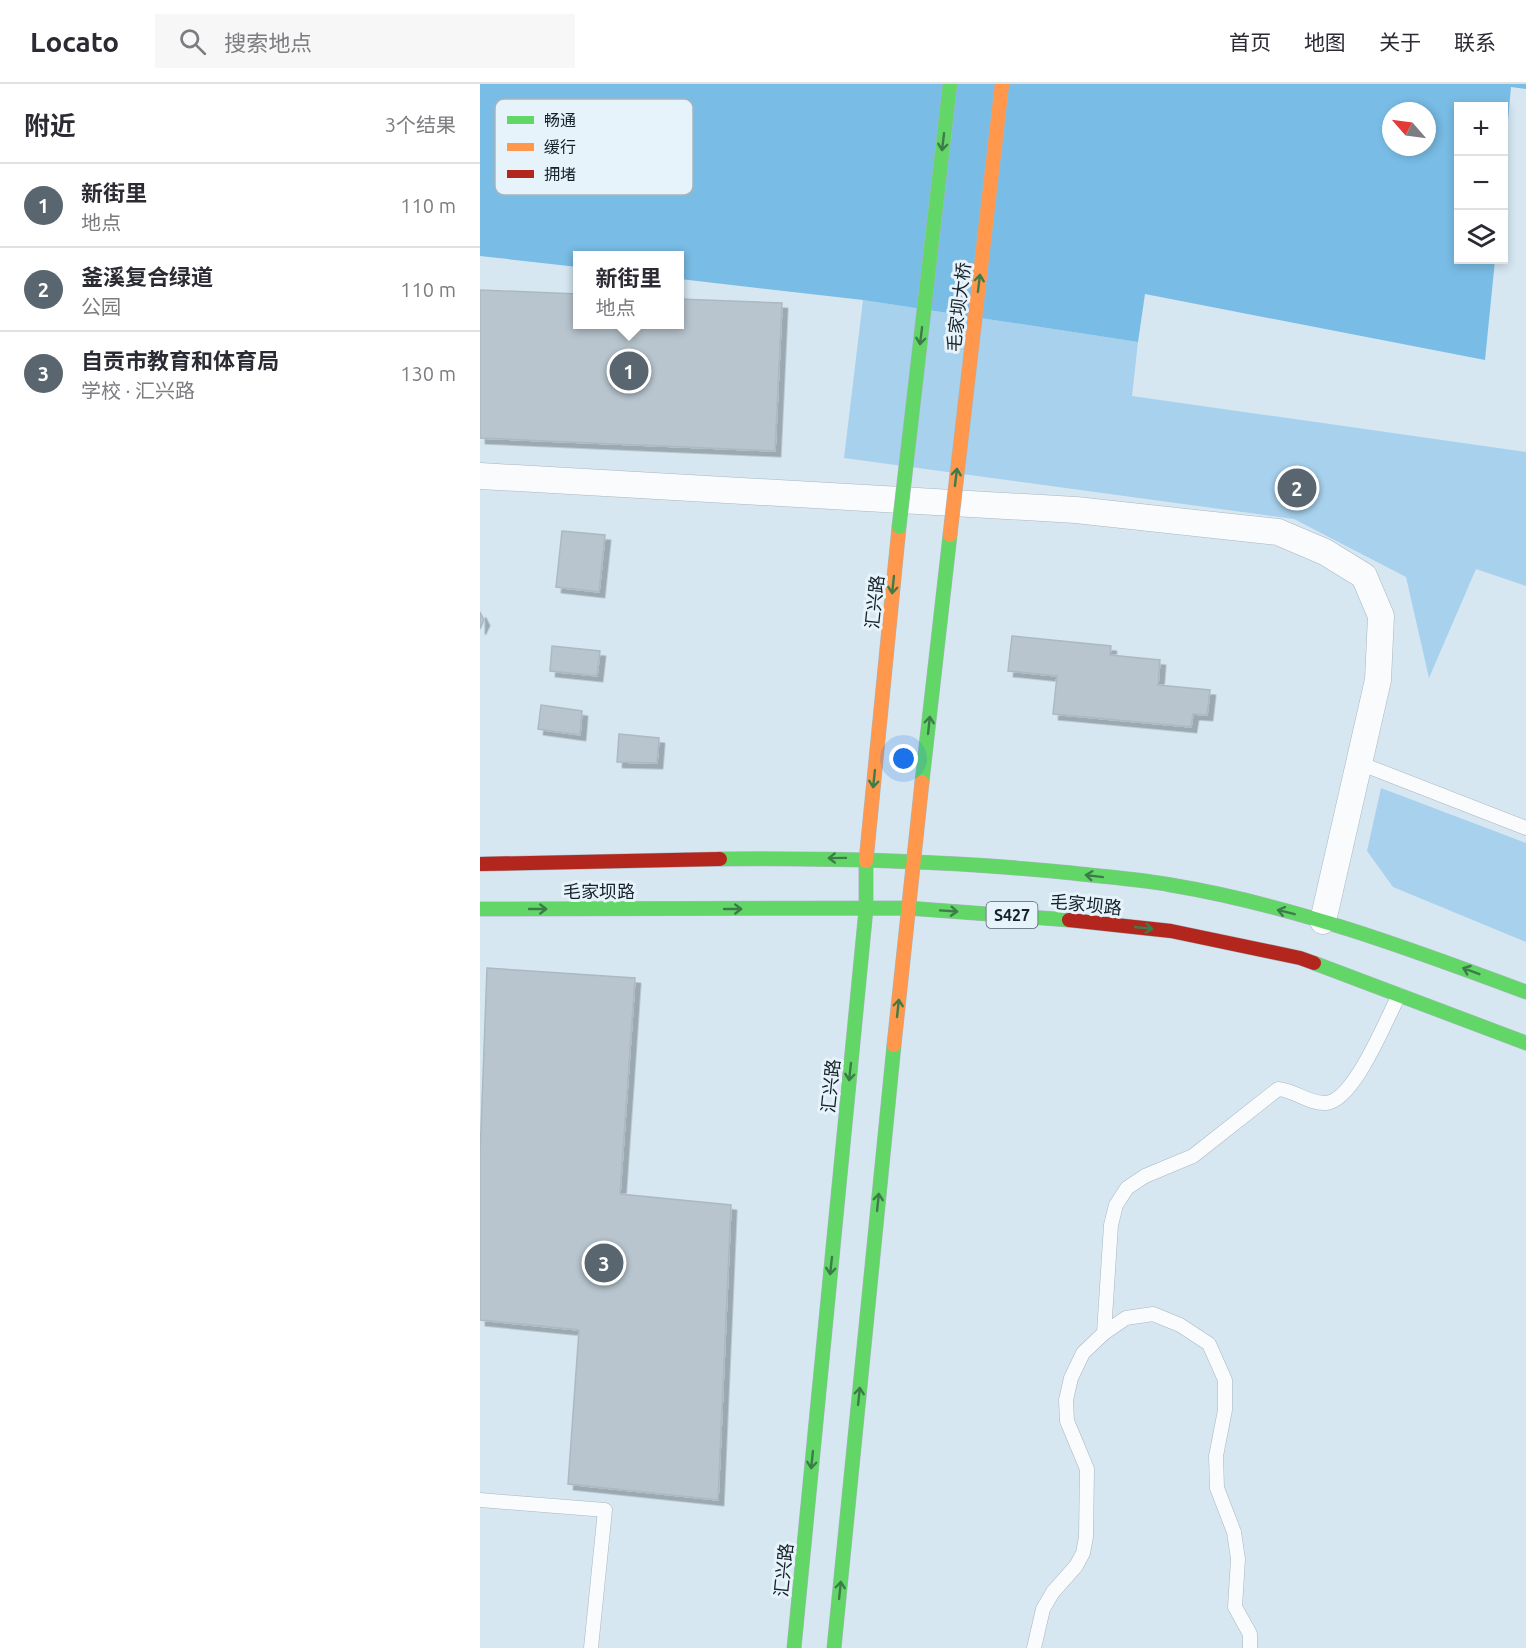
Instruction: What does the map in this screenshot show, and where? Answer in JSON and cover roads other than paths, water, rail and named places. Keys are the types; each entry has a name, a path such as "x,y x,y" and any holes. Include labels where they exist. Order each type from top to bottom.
{"main road":[{"name":"毛家坝大桥","path":"899,527 950,84"},
{"name":"毛家坝大桥","path":"914,860 1002,84"},
{"name":"汇兴路","path":"794,1648 866,909 866,857 899,527"},
{"name":"毛家坝路","path":"480,864 866,857 1031,868 1182,886 1323,921 1445,961 1526,992"},
{"path":"834,1648 907,908 914,860"},
{"name":"毛家坝路","path":"480,909 907,908 1034,916 1171,931 1300,958 1526,1043"}],"street":[{"path":"480,476 1076,510 1278,532 1325,552 1364,576 1381,616 1378,680 1323,921"}],"lane":[{"path":"1359,763 1526,828"},
{"path":"1104,1333 1111,1225 1116,1205 1127,1188 1145,1176 1193,1156 1278,1089 1289,1089 1313,1101 1327,1103 1342,1095 1354,1082 1399,995"},
{"path":"1034,1648 1043,1610 1053,1592 1083,1553 1088,1507 1087,1469 1067,1421 1066,1400 1071,1378 1083,1353 1104,1333 1126,1318 1154,1314 1180,1325 1209,1344 1225,1380 1225,1410 1216,1456 1217,1488 1234,1532 1238,1559 1235,1607 1250,1634 1250,1648"},
{"path":"480,1500 605,1510 591,1648"}],"place":[{"name":"新街里","path":"629,371"},
{"name":"釜溪复合绿道","path":"1297,488"},
{"name":"自贡市教育和体育局","path":"604,1263"}]}
